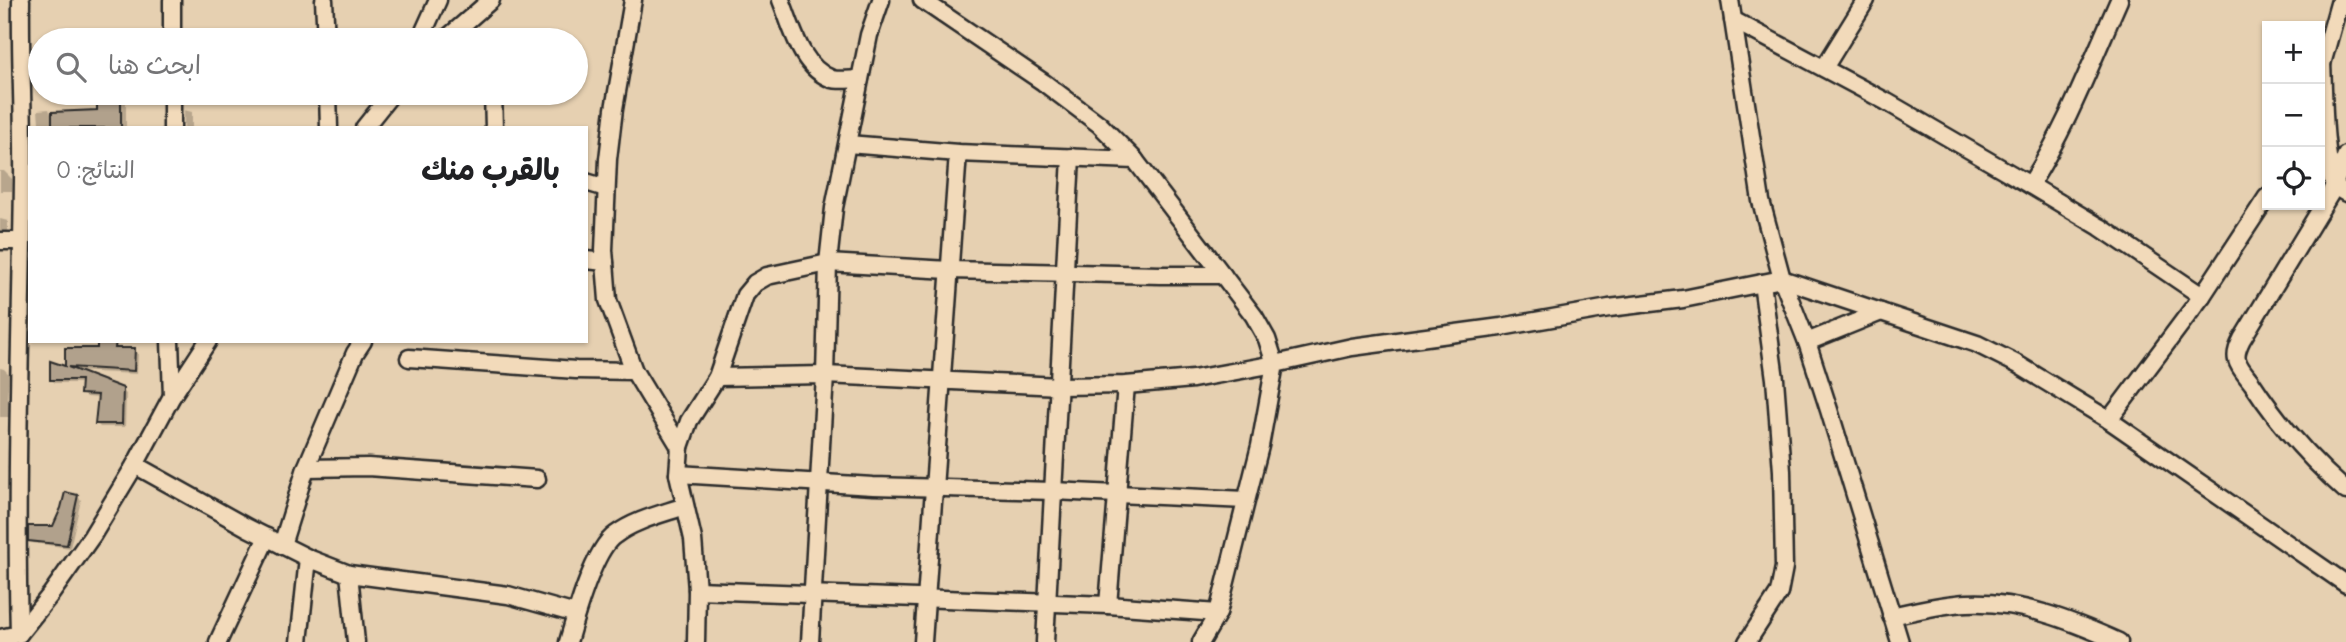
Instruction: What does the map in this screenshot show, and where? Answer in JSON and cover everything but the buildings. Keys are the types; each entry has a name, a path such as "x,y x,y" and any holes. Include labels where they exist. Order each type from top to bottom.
{"street":[{"path":"19,634 17,468 21,395 21,241 26,181 21,0"},
{"path":"172,0 172,28"},
{"path":"324,0 325,28"},
{"path":"425,28 438,0"},
{"path":"465,28 491,0"},
{"path":"633,0 614,109 606,188 604,250 608,300 634,371 680,447"},
{"path":"782,0 801,50 814,69 834,79 860,79"},
{"path":"810,642 825,375 828,263 834,208 869,35 881,0"},
{"path":"922,0 1099,124 1135,160 1254,316 1267,339 1275,364 1265,422 1219,613 1202,642"},
{"path":"1730,0 1761,201 1782,279 1807,342 1900,642"},
{"path":"1824,68 1866,0"},
{"path":"2030,185 2051,152 2074,105 2119,0"},
{"path":"2325,53 2340,0"},
{"path":"1733,20 1824,68 2030,185 2101,227 2202,296"},
{"path":"2322,84 2326,139 2340,189"},
{"path":"172,105 172,126"},
{"path":"328,105 329,126"},
{"path":"366,126 382,105"},
{"path":"493,105 494,126"},
{"path":"848,144 958,153 1135,160"},
{"path":"923,642 958,153"},
{"path":"2346,155 2340,189 2239,345 2237,356 2239,363 2280,422 2308,455 2346,491"},
{"path":"1045,642 1072,157"},
{"path":"588,183 606,188"},
{"path":"2109,420 2202,296 2262,205"},
{"path":"0,241 21,241"},
{"path":"588,260 605,262"},
{"path":"695,642 697,590 693,539 678,474 680,447 689,421 717,377 745,295 755,283 767,275 828,263 949,270 1223,275"},
{"path":"717,377 825,375 1059,386 1126,385 1193,379 1352,347 1683,299 1782,279 1977,344 2017,364 2109,420 2346,584"},
{"path":"1747,642 1779,593 1784,567 1782,471 1775,379 1762,283"},
{"path":"1807,342 1881,312"},
{"path":"170,343 172,396"},
{"path":"0,638 19,634 82,550 135,465 172,396 207,343"},
{"path":"282,545 306,468 362,343"},
{"path":"409,358 576,370 634,371"},
{"path":"1108,605 1126,385"},
{"path":"135,465 282,545 349,574 508,595 576,614"},
{"path":"306,468 369,467 537,479"},
{"path":"678,474 933,489 1246,499"},
{"path":"568,642 576,614 604,545 614,535 630,526 685,506"},
{"path":"218,642 267,537"},
{"path":"299,642 308,558"},
{"path":"349,574 356,642"},
{"path":"697,590 734,589 927,597 1219,613"},
{"path":"1891,616 1967,603 2009,605 2060,618 2119,642"}]}
